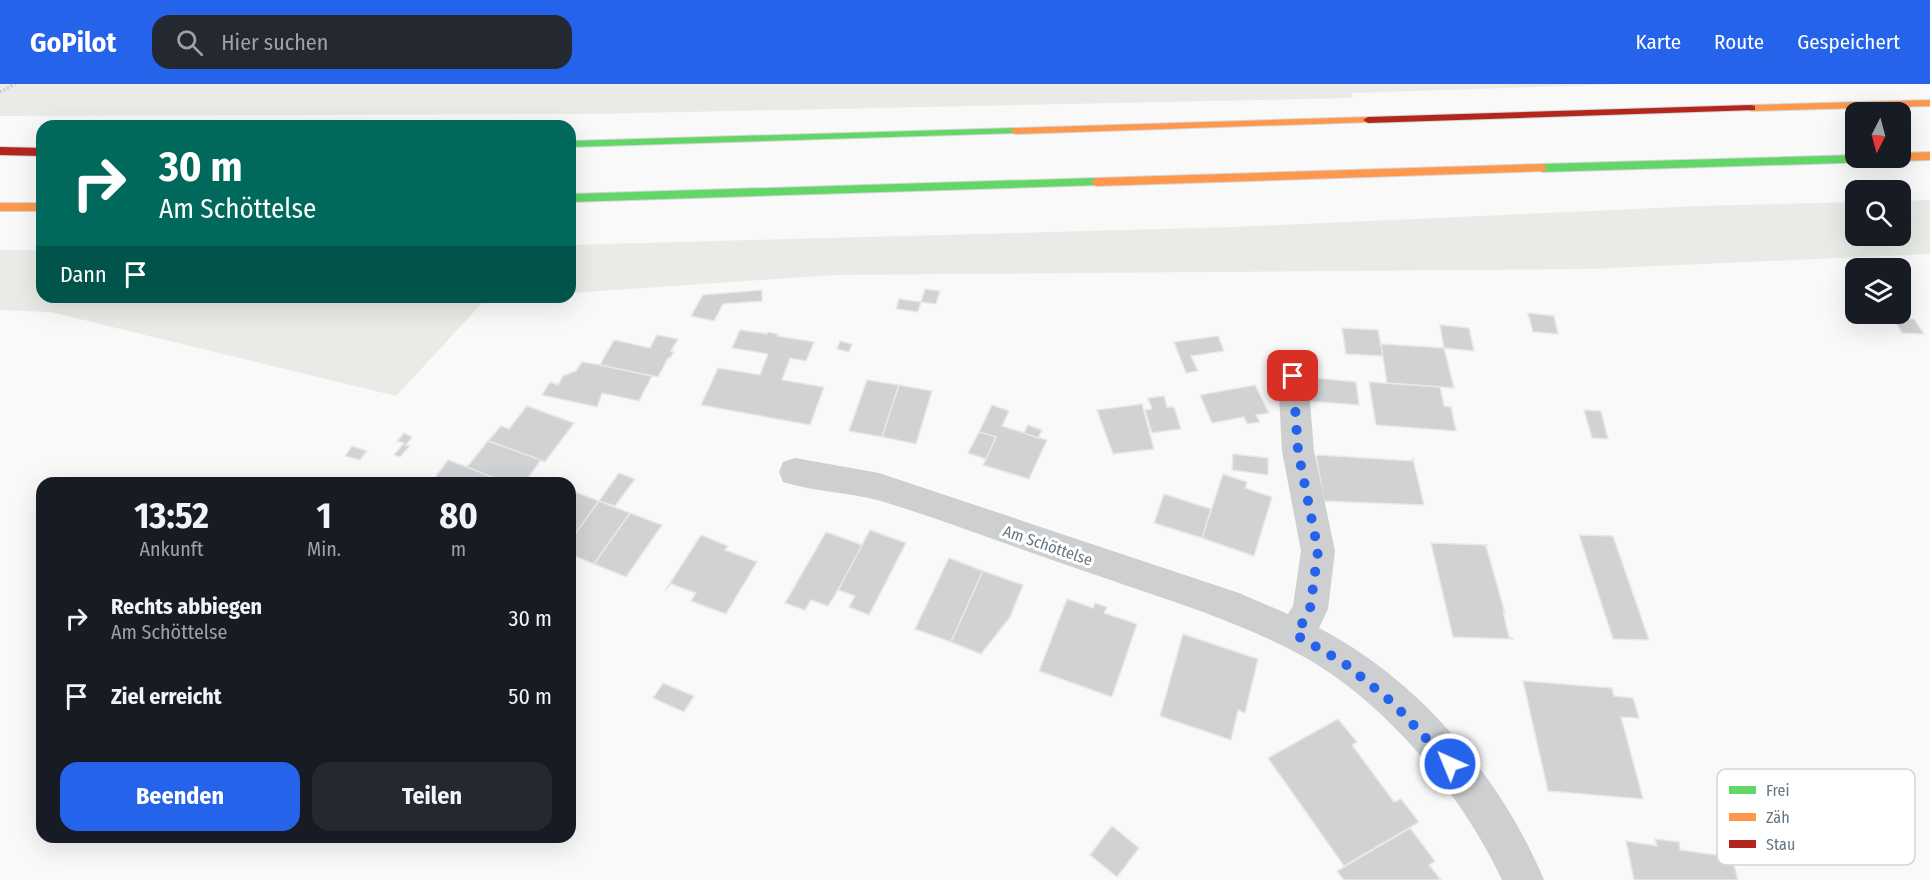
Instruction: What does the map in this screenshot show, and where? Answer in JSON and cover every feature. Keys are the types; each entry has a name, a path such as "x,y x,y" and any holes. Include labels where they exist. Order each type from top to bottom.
{"highway":[{"path":"576,144 1930,103"},
{"path":"0,151 36,152"},
{"path":"1911,157 1930,156"},
{"path":"576,198 1845,159"},
{"path":"0,207 36,207"}],"street":[{"path":"1293,376 1298,451 1318,551 1310,609 1296,635"},
{"name":"Am Schöttelse","path":"795,472 879,487 1239,609 1296,635 1344,663 1393,703 1450,764 1492,821 1523,880"}],"path":[{"path":"0,92 15,84"}],"shaded area":[{"path":"0,84 1624,84 1352,93 1353,98 590,114 0,116"},
{"path":"1930,200 1930,254 1589,269 834,275 576,293 576,245 1236,227 1701,206 1845,202 1845,246 1911,246 1911,201"},
{"path":"0,250 36,250 36,303 482,303 396,396 51,312 0,310"}],"building":[{"path":"925,289 940,291 936,304 921,302"},
{"path":"762,290 762,301 723,304 714,321 691,316 703,295"},
{"path":"899,299 921,302 918,312 896,309"},
{"path":"1528,313 1554,316 1558,334 1533,332"},
{"path":"1911,319 1914,319 1924,334 1902,333 1897,324 1911,324"},
{"path":"1440,325 1469,328 1474,351 1444,348"},
{"path":"1342,328 1378,330 1383,356 1346,354"},
{"path":"740,330 767,334 768,332 778,334 777,336 814,342 806,361 790,358 782,380 824,387 810,425 701,405 718,368 760,375 768,354 732,348"},
{"path":"657,335 678,339 671,351 674,352 668,358 658,377 600,365 614,340 650,348"},
{"path":"1218,336 1224,351 1191,356 1198,371 1186,373 1174,342"},
{"path":"840,341 852,344 849,352 837,349"},
{"path":"1381,344 1444,348 1454,388 1387,383"},
{"path":"582,362 652,376 639,401 602,393 597,407 542,395 550,382 558,385 563,376 576,371"},
{"path":"1305,377 1356,382 1359,405 1307,401"},
{"path":"867,380 899,385 882,437 849,431"},
{"path":"1369,382 1440,387 1444,406 1451,407 1456,431 1376,425"},
{"path":"899,385 932,391 916,444 882,437"},
{"path":"1255,385 1269,413 1256,415 1260,422 1247,424 1244,417 1212,423 1200,395"},
{"path":"1164,396 1167,407 1174,407 1181,429 1152,433 1145,410 1152,409 1148,398"},
{"path":"1142,404 1154,449 1113,454 1097,410"},
{"path":"992,405 1009,411 1002,426 1047,440 1029,479 983,465 996,437 979,432"},
{"path":"527,406 574,423 545,462 488,441 501,426 509,429"},
{"path":"1584,410 1601,411 1608,439 1592,438"},
{"path":"1028,425 1042,430 1038,438 1024,433"},
{"path":"979,432 996,437 986,459 968,453"},
{"path":"404,433 412,437 406,445 410,446 400,457 394,455 404,443 397,441"},
{"path":"488,441 541,460 528,477 492,477 467,467"},
{"path":"352,446 367,451 360,460 345,456"},
{"path":"1233,454 1268,458 1268,475 1232,470"},
{"path":"1316,456 1412,461 1413,459 1424,505 1324,501"},
{"path":"448,460 492,477 435,477"},
{"path":"619,473 635,479 615,506 599,501"},
{"path":"1223,474 1247,482 1245,488 1272,497 1254,556 1202,538"},
{"path":"576,492 599,501 576,533"},
{"path":"1164,494 1211,509 1202,538 1154,523"},
{"path":"599,501 630,513 594,564 576,556 576,533"},
{"path":"630,513 662,525 626,577 594,564"},
{"path":"870,530 906,543 869,615 849,607 855,596 838,590"},
{"path":"826,532 862,545 838,590 828,606 811,600 805,610 785,603"},
{"path":"701,535 728,546 725,550 757,562 726,614 691,601 696,593 671,584 665,591"},
{"path":"1579,535 1613,536 1649,640 1613,639"},
{"path":"1431,543 1488,545 1486,546 1505,613 1503,612 1509,637 1514,639 1453,637"},
{"path":"949,558 983,571 951,642 915,629"},
{"path":"983,571 1023,585 1010,617 981,654 951,642"},
{"path":"1067,599 1093,608 1095,603 1107,607 1104,613 1137,624 1112,697 1039,671"},
{"path":"1183,634 1258,659 1245,713 1238,710 1231,740 1160,716"},
{"path":"1523,681 1612,688 1614,696 1633,698 1639,718 1621,717 1643,799 1548,791"},
{"path":"663,683 694,696 684,712 653,698"},
{"path":"1338,719 1357,742 1352,745 1394,802 1401,799 1419,822 1344,866 1268,758"},
{"path":"1112,826 1139,848 1117,877 1090,855"},
{"path":"1410,828 1435,861 1429,865 1441,880 1344,880 1337,871"},
{"path":"1655,839 1679,842 1680,850 1717,855 1717,865 1734,865 1738,880 1634,880 1626,841 1657,846"}],"traffic: fast":[{"path":"576,144 1015,131"},
{"path":"1542,168 1845,159"},
{"path":"576,198 1096,182"}],"traffic: slow":[{"path":"1751,108 1930,103"},
{"path":"1015,131 1368,120"},
{"path":"1911,157 1930,156"},
{"path":"1096,182 1542,168"},
{"path":"0,207 36,207"}],"traffic: jam":[{"path":"1368,120 1751,108"},
{"path":"0,151 36,152"}],"route":[{"path":"1293,376 1298,451 1318,551 1310,609 1296,635 1344,663 1393,703 1450,764"}]}
